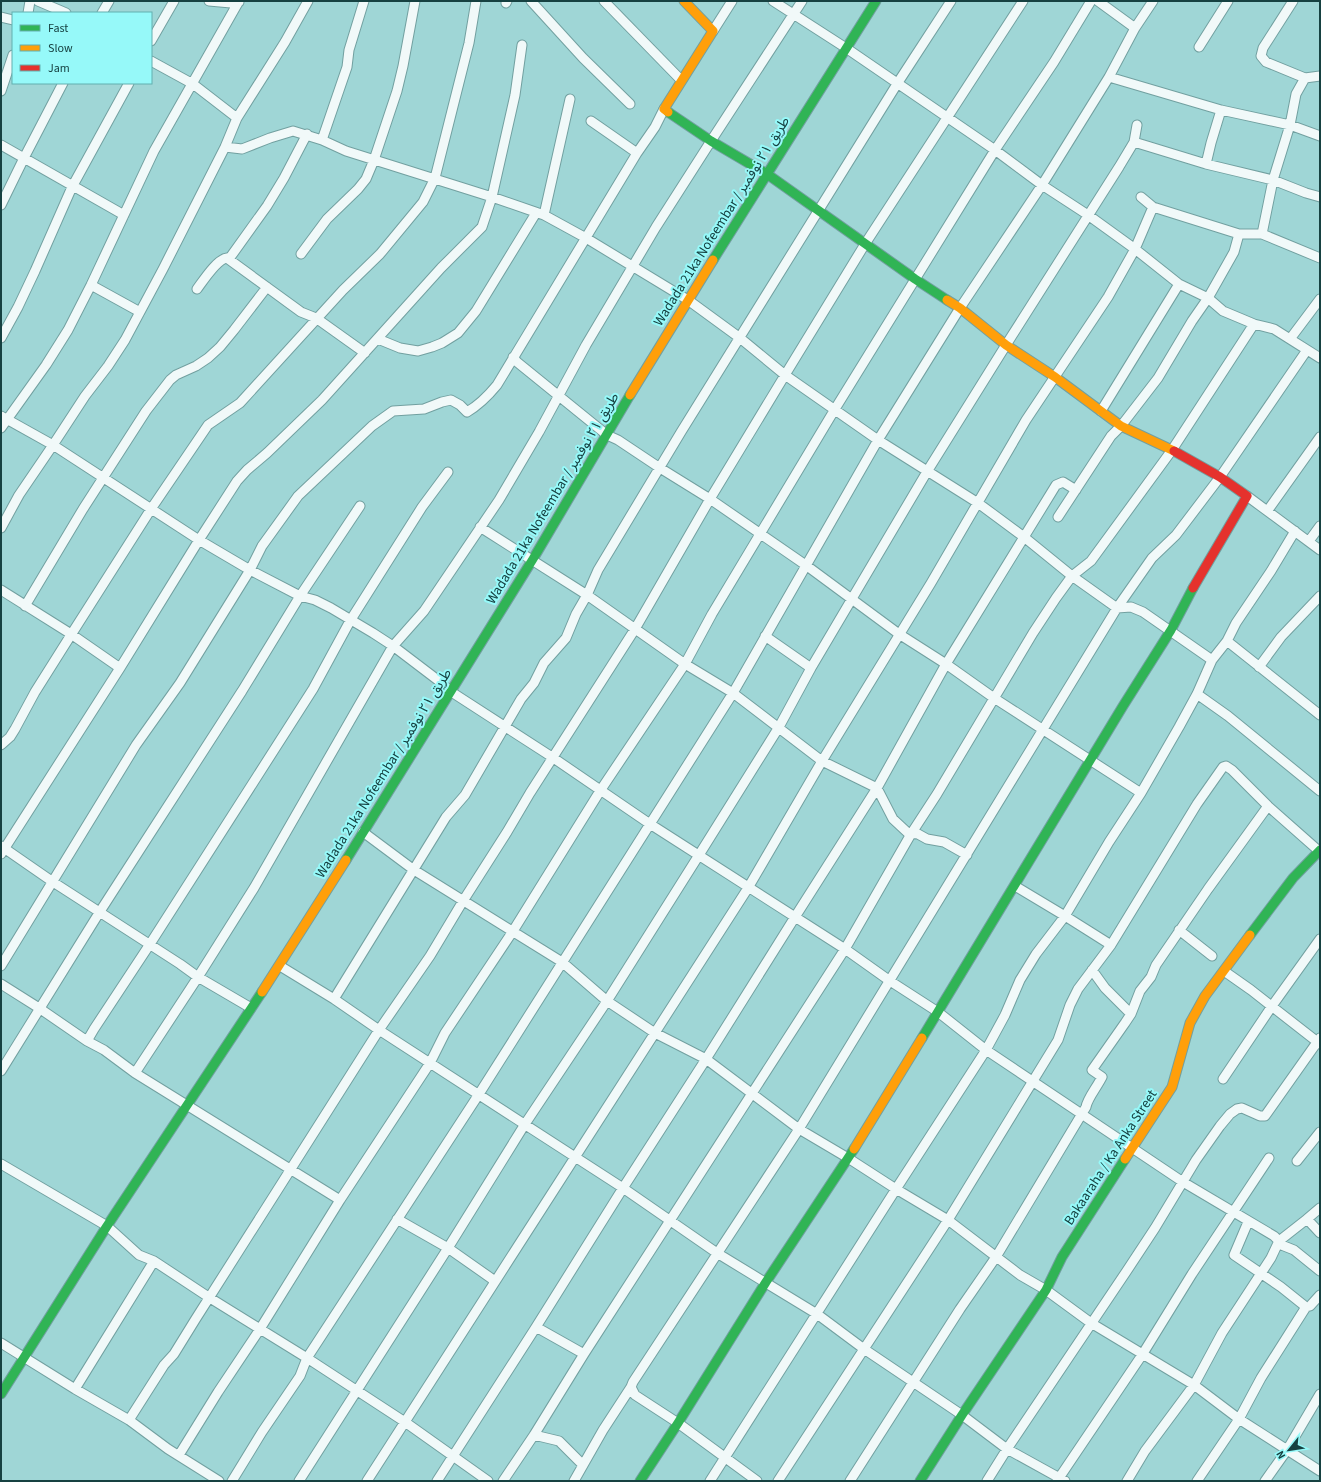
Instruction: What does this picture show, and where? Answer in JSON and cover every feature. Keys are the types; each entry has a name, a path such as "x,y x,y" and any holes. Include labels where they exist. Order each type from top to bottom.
{"street":[{"path":"28,12 30,1"},
{"path":"38,1 64,12"},
{"path":"103,12 109,1"},
{"path":"152,39 174,1"},
{"path":"209,1 231,3 239,1"},
{"path":"239,1 157,145 91,285 68,330 46,365 3,421 53,445 199,540 250,570 300,596 321,603 350,621 374,633 439,681 450,691 650,824 845,949 890,981 938,1012 986,1050 1183,1182 1248,1222 1274,1236 1279,1243 1294,1250 1320,1271"},
{"path":"1,528 19,495 85,396 116,353 140,312 225,147 237,118 285,42 308,1"},
{"path":"322,140 346,67 349,50 364,1"},
{"path":"300,254 327,219 363,184 374,160 397,91 415,1"},
{"path":"1,745 10,738 35,692 71,634 151,509 208,425 240,403 308,330 316,318 380,254 423,202 435,178 469,43 476,1"},
{"path":"531,1 583,58 630,104"},
{"path":"604,1 681,80"},
{"path":"684,1 713,31"},
{"path":"1,966 136,745 180,683 250,570 262,546 298,496 382,418 393,411 424,409 451,400 460,405 467,412 478,406 488,396 497,385 637,153 655,127 681,80 732,1"},
{"path":"773,1 846,48 995,150 1042,185 1088,215 1135,249 1179,284 1208,298 1223,311 1254,324 1274,329 1320,358"},
{"path":"135,1073 254,888 393,646 424,611 499,500 535,439 558,394 586,345 656,227 710,141 802,1"},
{"name":"Wadada 21ka Nofeembar / طريق ٢١ نوفمبر","path":"1,1394 107,1226 280,966 533,559 569,496 688,300 876,1"},
{"path":"334,998 446,817 465,795 521,699 534,684 544,663 566,638 598,570 818,211 897,84 951,1"},
{"path":"129,1420 164,1365 174,1354 210,1298 379,1030 430,956 463,901 508,832 552,758 635,629 710,499 865,244 1023,1"},
{"path":"179,1455 218,1392 260,1329 340,1200 430,1063 449,1026 513,931 600,791 685,664 712,614 835,409 995,150 1054,62 1091,1"},
{"path":"1098,1 1135,28"},
{"path":"232,1481 262,1432 300,1376 307,1358 479,1094 733,693 878,440 960,308 1042,185 1109,77 1135,28 1153,1"},
{"path":"1199,47 1228,1"},
{"path":"1293,1 1263,48 1261,56 1266,62 1304,78 1319,75"},
{"path":"1,17 12,20"},
{"path":"251,1008 198,977 150,944 2,850 120,668 228,494 247,470 267,454 322,400 441,268 482,227 492,197 515,95 522,45"},
{"path":"1,91 12,58"},
{"path":"152,62 193,84 237,118"},
{"path":"1109,77 1221,110 1290,125 1320,136"},
{"path":"1262,234 1273,180 1290,125 1296,94 1304,78"},
{"path":"1,205 62,84"},
{"path":"1,338 35,271 72,187 128,84"},
{"path":"378,339 400,348 418,351 432,347 458,333 476,311 540,214 570,99"},
{"path":"664,109 710,141 767,174 915,279 960,308 1006,345 1055,377 1121,426 1172,450 1220,477 1268,510 1320,550"},
{"path":"1206,164 1210,143 1221,110"},
{"path":"591,121 637,153"},
{"path":"299,1481 448,1248 525,1124 607,1001 779,727 811,668 928,470 1134,142 1137,125"},
{"path":"225,147 242,149 293,131 307,134 346,151 435,178 540,214 586,238 688,300 740,338 785,374 878,440 928,470 1024,536 1072,576 1116,608 1131,607 1143,612 1212,660"},
{"path":"229,260 267,206 284,178 307,134"},
{"path":"1134,142 1206,164 1273,180 1320,197"},
{"path":"1,145 72,187 124,215"},
{"path":"1141,197 1152,207 1239,234 1262,234 1320,258"},
{"path":"367,1481 748,888 822,761 900,634 1026,420 1108,297 1135,249 1152,207"},
{"path":"1058,517 1111,436 1121,426 1158,378 1192,321 1208,298 1234,252 1239,234"},
{"path":"197,289 222,259 225,258 301,312 316,318 365,354"},
{"path":"1101,411 1179,284"},
{"path":"91,285 140,312"},
{"path":"25,606 102,478 143,415 170,380 176,375 196,366 220,347 267,287"},
{"path":"1290,339 1320,299"},
{"path":"503,1481 534,1435 584,1354 845,949 911,834 937,794 1037,627 1072,576 1091,561 1172,450 1254,324"},
{"path":"574,1481 633,1382 799,1129 1116,608 1152,558 1176,535 1220,477 1307,350"},
{"path":"513,357 517,362 607,435 618,440 710,499 807,566 900,634 1042,730 1141,793"},
{"path":"1268,510 1320,437"},
{"path":"87,1041 313,689 350,621 422,507 448,472"},
{"path":"437,1481 877,788 946,664 1056,485 1063,482 1076,490"},
{"path":"640,1481 766,1282 848,1158 938,1012 1170,630 1247,496"},
{"path":"1,1071 100,913 195,766 300,596 360,506"},
{"path":"1309,541 1320,526"},
{"path":"480,527 533,559 685,664 733,693 822,761 877,788 893,819 908,833 918,834 927,839 944,842 967,855"},
{"path":"710,1481 986,1050 1005,1015 1020,980 1036,954 1065,916 1109,842 1141,793 1197,694 1212,660 1227,641 1236,623 1271,571 1295,531"},
{"path":"1,590 71,634 120,668"},
{"path":"1259,667 1281,637 1320,596"},
{"path":"765,636 811,668"},
{"path":"1227,641 1320,715"},
{"path":"1197,694 1228,716 1320,791"},
{"path":"778,1481 948,1220 1058,1040 1070,1005 1078,989 1111,946 1198,804 1223,767 1226,766 1232,770 1268,806 1320,851"},
{"path":"850,1481 960,1309 996,1257 1086,1107 1087,1100 1093,1094 1102,1077 1092,1070 1131,1014 1140,991 1151,977 1156,965 1179,930 1268,806"},
{"path":"363,832 414,870 562,962 607,1001 655,1033 706,1059 799,1129 948,1220 996,1257 1046,1290 1091,1323 1194,1385 1239,1419 1320,1471"},
{"name":"Bakaaraha / Ka Anka Street","path":"920,1481 962,1415 1046,1290 1062,1257 1172,1087 1190,1023 1205,996 1284,890 1320,851"},
{"path":"1015,886 1111,946"},
{"path":"1179,930 1212,956"},
{"path":"1223,1079 1272,1006 1320,939"},
{"path":"280,966 334,998 379,1030 623,1188 717,1253 817,1314 864,1349 962,1415 1007,1449 1061,1480 1142,1355 1192,1274 1269,1158"},
{"path":"1092,970 1106,988 1131,1014"},
{"path":"987,1481 1151,1234 1211,1137 1230,1114 1237,1109 1242,1108 1260,1116 1265,1116 1319,1041 1224,971"},
{"path":"1,984 40,1008 87,1041 104,1050 135,1073 291,1168 340,1200"},
{"path":"1297,1161 1320,1132"},
{"path":"1,1175 4,1166 107,1226 139,1255 154,1261 210,1298 307,1358 405,1422 452,1457 488,1481"},
{"path":"1127,1481 1145,1451 1194,1385 1222,1333 1271,1258 1279,1243 1320,1208"},
{"path":"397,1219 448,1248 495,1281"},
{"path":"1307,1219 1320,1233"},
{"path":"1248,1222 1234,1255 1306,1307"},
{"path":"75,1389 154,1261"},
{"path":"1197,1481 1239,1419 1261,1378 1306,1307 1310,1306 1320,1295"},
{"path":"536,1327 584,1354"},
{"path":"1,1343 23,1358 129,1420 219,1481"},
{"path":"631,1387 635,1395 678,1423 757,1481"},
{"path":"1265,1481 1287,1450 1320,1394"},
{"path":"534,1435 559,1441 583,1465"}],"traffic: fast":[{"path":"713,260 876,1"},
{"path":"668,112 711,141 767,174 947,300"},
{"path":"346,860 533,559 630,395"},
{"path":"922,1038 1123,706 1171,630 1193,588"},
{"path":"1250,935 1293,878 1320,850"},
{"path":"1,1394 107,1226 262,992"},
{"path":"640,1481 766,1282 854,1149"},
{"path":"920,1481 962,1415 1046,1290 1062,1257 1125,1159"}],"traffic: slow":[{"path":"668,112 664,109 713,31 684,1"},
{"path":"630,395 713,260"},
{"path":"947,300 960,308 1006,345 1055,377 1121,426 1174,451"},
{"path":"262,992 346,860"},
{"path":"1125,1159 1172,1087 1190,1023 1205,996 1250,935"},
{"path":"854,1149 922,1038"}],"traffic: jam":[{"path":"1174,451 1220,477 1247,496 1193,588"}]}
